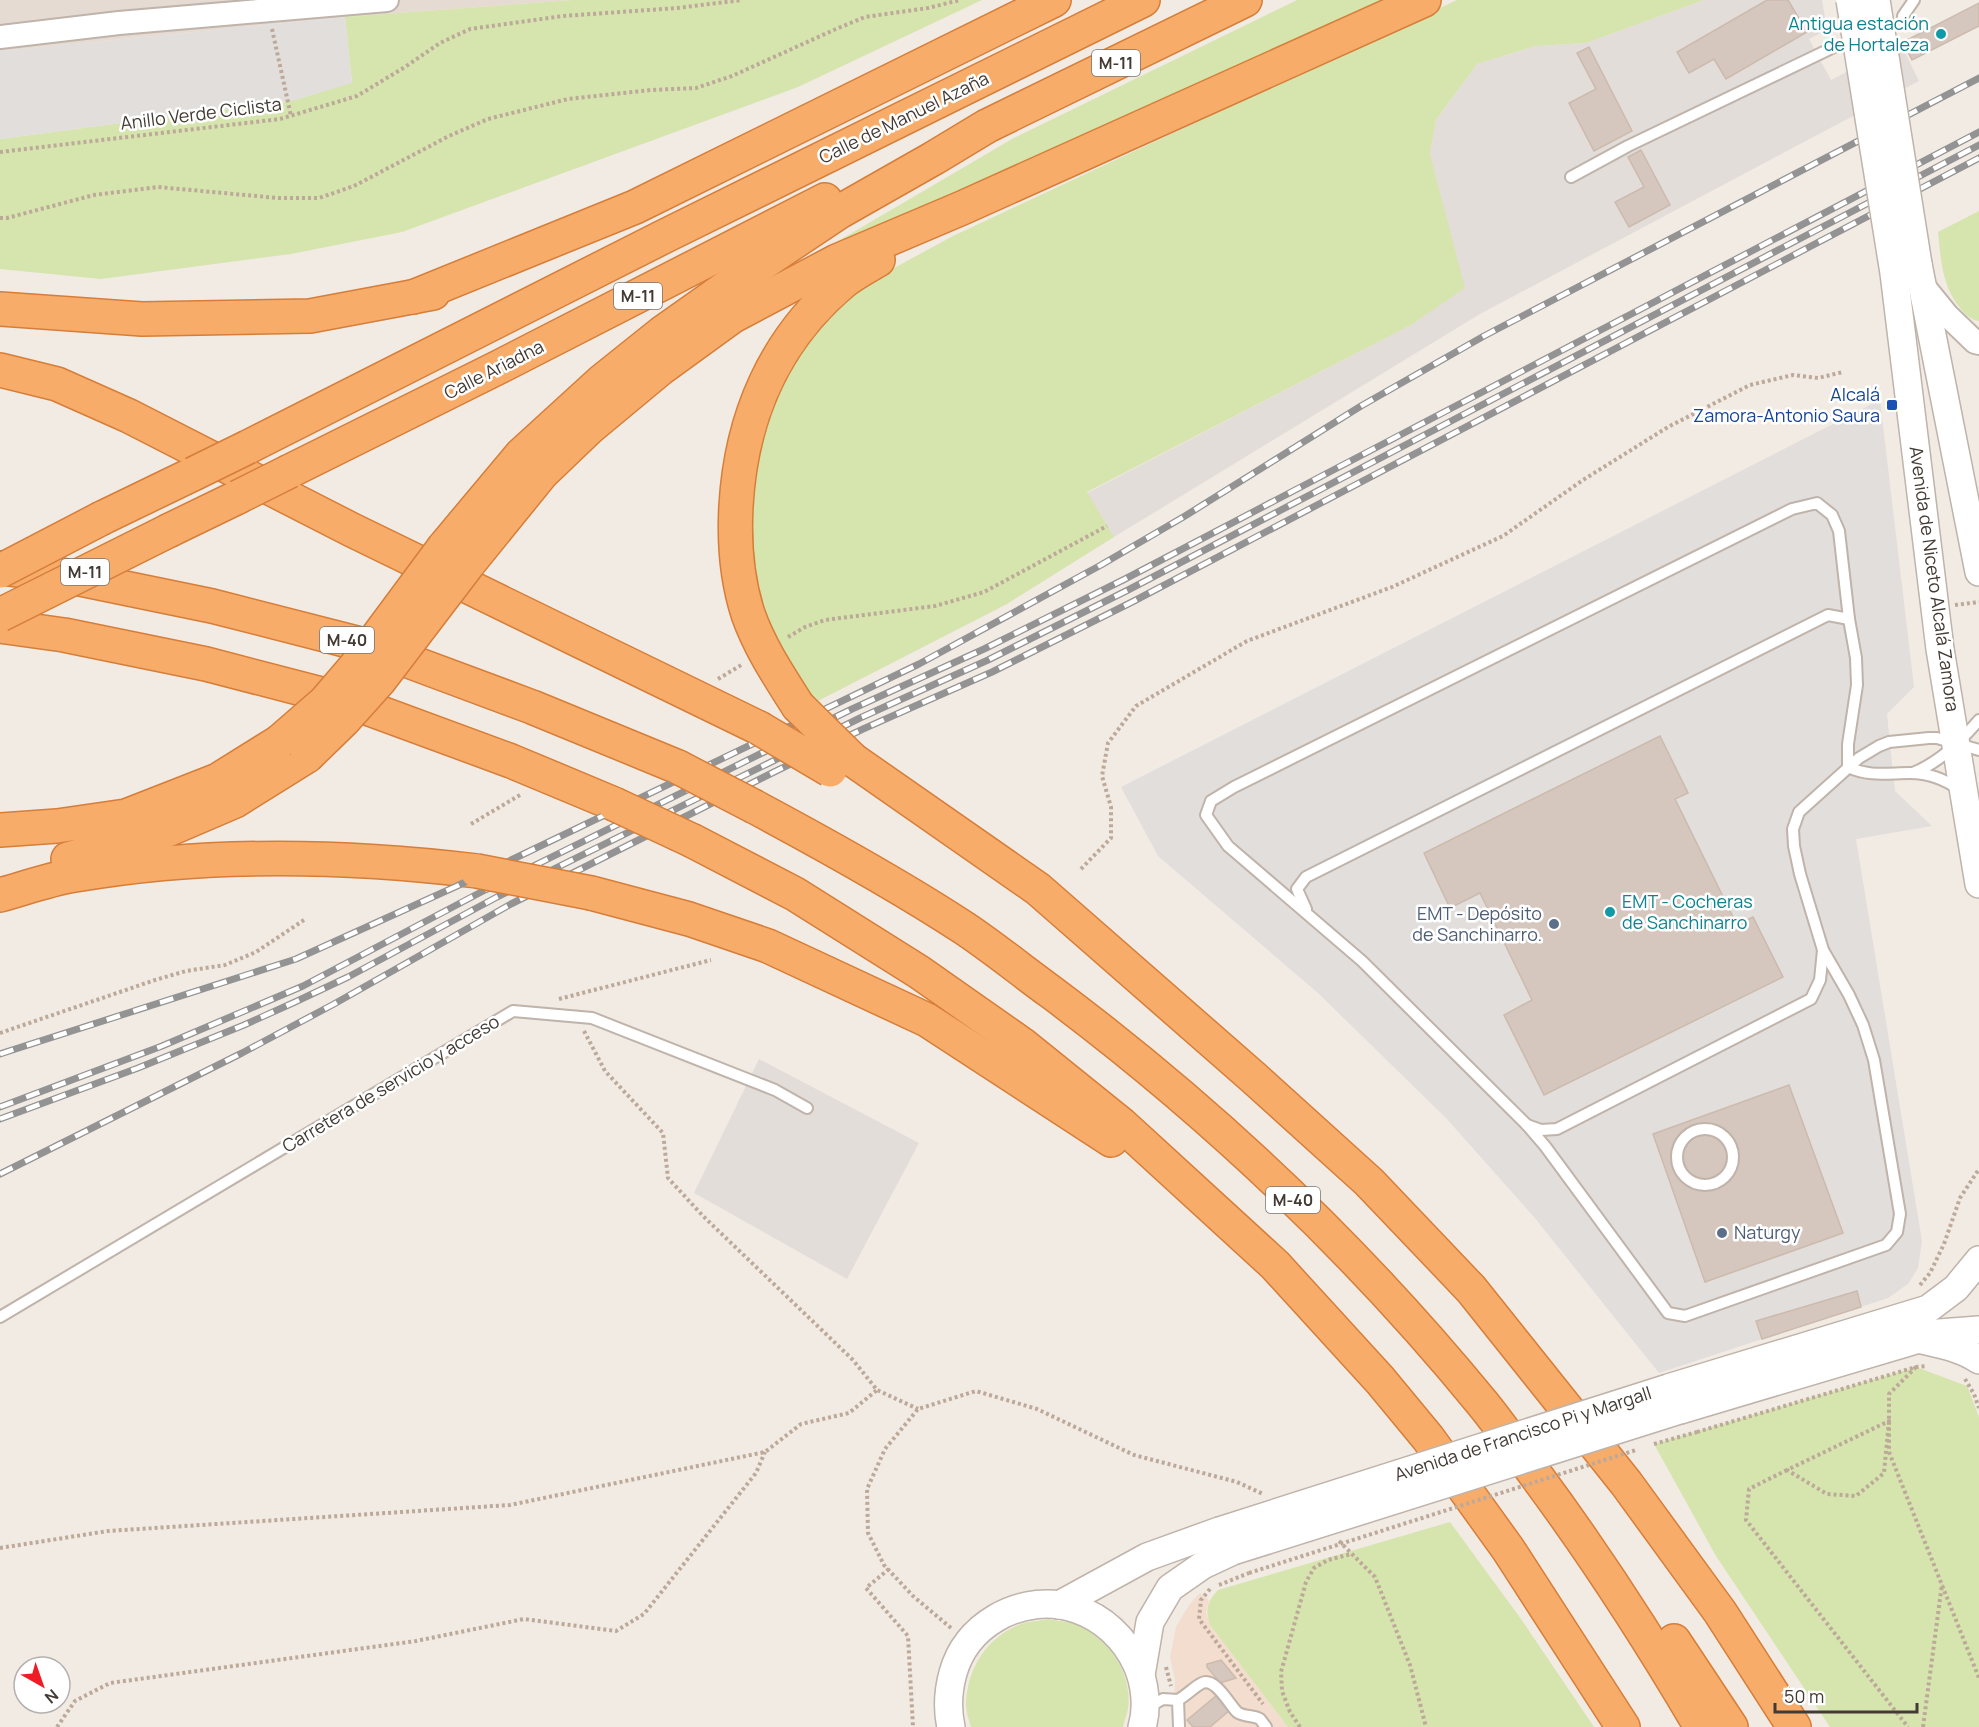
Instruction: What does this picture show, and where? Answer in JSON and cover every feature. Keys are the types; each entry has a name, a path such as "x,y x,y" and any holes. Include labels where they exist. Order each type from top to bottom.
{"highway":[{"path":"413,297 635,207 1054,0"},
{"name":"Calle de Manuel Azaña","path":"665,236 1143,0"},
{"name":"M-11","path":"987,126 1245,0"},
{"path":"0,878 158,834 234,801 293,749 325,702 456,555 590,428 660,369 733,316 837,261 962,208 1424,0"},
{"path":"456,555 521,456 602,381 662,333 839,212 987,126"},
{"name":"Calle Ariadna","path":"0,615 500,367 933,145 987,126"},
{"path":"842,765 798,706 762,650 748,612 738,568 736,514 738,480 746,435 761,390 784,349 809,315 844,281 962,208"},
{"path":"0,309 142,319 310,316 413,297 562,264 665,236"},
{"name":"M-11","path":"0,570 665,236"},
{"path":"0,370 57,384 129,417 352,530 759,728 842,765 1150,989 1254,1078 1369,1182 1472,1289 1626,1483 1720,1612 1794,1727"},
{"name":"M-40","path":"0,570 61,576 212,606 368,646 532,707 678,767 832,848 966,929 1110,1036 1219,1129 1303,1209 1410,1318 1486,1407 1570,1522 1665,1665 1701,1727"},
{"path":"0,626 63,635 206,664 348,701 511,761 614,804 693,841 795,894 928,978 1032,1052 1121,1124 1275,1265 1380,1380 1428,1438 1508,1549 1623,1727"},
{"path":"0,830 57,826 126,816 293,749"},
{"path":"0,895 73,875 180,861 291,858 424,864 477,871 591,893 689,919 768,946 927,1020 1213,1208"},
{"path":"1110,1036 1211,1105 1307,1189 1406,1290 1500,1400 1586,1517 1689,1663 1731,1727"}],"street":[{"path":"0,37 119,23 387,0"},
{"path":"1850,0 1979,573"},
{"path":"1876,0 1911,273 1947,315 1975,342 1979,343"},
{"name":"Avenida de Niceto Alcalá Zamora","path":"1911,273 1940,649 1968,747 1964,792 1979,884"},
{"name":"Avenida de Francisco Pi y Margall","path":"1059,1605 1147,1557 1226,1541 1674,1399 1928,1309 1956,1288 1979,1260"},
{"name":"Avenida de Francisco Pi y Margall","path":"1674,1399 1939,1333 1979,1330"},
{"path":"1918,1339 1953,1347 1971,1354 1971,1368"},
{"name":"Avenida de Francisco Pi y Margall","path":"1141,1675 1150,1622 1170,1588 1203,1564 1226,1541"},
{"path":"951,1727 948,1715 948,1689 955,1665 966,1642 985,1624 1007,1611 1028,1604 1047,1603 1087,1613 1111,1628 1129,1649 1141,1675 1145,1695 1143,1718"}],"lane":[{"path":"1903,16 1914,0"},
{"path":"1571,177 1628,146 1834,47"},
{"path":"1848,767 1848,744 1857,685 1856,658 1839,531 1832,515 1817,503 1792,509 1245,782 1211,801 1206,815 1228,846 1362,961 1527,1125 1668,1313 1685,1316 1886,1245 1897,1232 1900,1214 1874,1060 1863,1025 1849,994 1823,950 1800,874 1793,829 1799,812 1869,750 1889,742 1929,738 1968,747"},
{"path":"1309,915 1297,889 1306,877 1828,615 1849,619"},
{"path":"1913,773 1968,747 1979,720"},
{"path":"1848,767 1872,775 1913,773 1942,780 1964,792"},
{"path":"1527,1125 1541,1130 1557,1129 1811,999 1820,980 1823,950"},
{"name":"Carretera de servicio y acceso","path":"0,1317 513,1011 592,1018 775,1090 807,1107"},
{"path":"1703,1129 1712,1130 1728,1140 1733,1157 1732,1166 1721,1180 1703,1185 1686,1178 1677,1162 1677,1153 1686,1136 1703,1129"},
{"path":"1143,1718 1156,1701 1174,1699 1209,1682 1238,1712 1260,1719 1266,1727"},
{"path":"1174,1699 1179,1727"}],"path":[{"name":"Anillo Verde Ciclista","path":"0,152 280,119 357,96 405,68 440,43 471,29 563,16 677,8 742,0"},
{"path":"0,218 94,195 158,187 278,198 319,198 354,186 449,136 488,119 568,99 651,90 696,88 732,76 865,17 928,8 960,0"},
{"path":"268,10 291,116"},
{"path":"1081,869 1111,838 1111,807 1102,776 1108,743 1136,706 1247,641 1392,587 1503,536 1583,480 1668,427 1750,385 1793,375 1818,378 1843,372"},
{"path":"788,637 805,627 825,620 935,606 984,592 1107,526"},
{"path":"718,679 744,664"},
{"path":"471,824 520,795"},
{"path":"0,1033 144,983 186,971 225,965 256,952 304,920"},
{"path":"531,1013 559,999 711,960"},
{"path":"576,1017 605,1071 663,1133 668,1178 703,1216 853,1360 877,1390 918,1409"},
{"path":"1918,1286 1930,1273 1944,1244 1960,1197 1979,1169"},
{"path":"1653,1444 1916,1367 1937,1365"},
{"path":"1916,1367 1889,1394 1889,1452 1979,1678"},
{"path":"1971,1368 1974,1394 1979,1408"},
{"path":"0,1548 108,1531 510,1505 765,1452 801,1424 849,1413 877,1390"},
{"path":"966,1642 913,1596 889,1569 868,1533 867,1490 885,1449 918,1409 976,1391 1037,1409 1134,1455 1237,1482 1267,1496"},
{"path":"1889,1421 1749,1489 1746,1520 1908,1727"},
{"path":"1787,1470 1827,1494 1856,1496 1884,1473 1889,1421"},
{"path":"1265,1708 1199,1619 1201,1600 1209,1590 1249,1573 1642,1448"},
{"path":"57,1727 75,1701 110,1683 416,1641 525,1619 616,1631 644,1614 756,1473 765,1452"},
{"path":"1338,1540 1375,1577 1410,1665 1426,1727"},
{"path":"1300,1727 1290,1712 1282,1691 1281,1672 1306,1582 1314,1568 1328,1560 1352,1554"},
{"path":"889,1569 866,1588 908,1636 913,1727"},
{"path":"1923,1727 1942,1583"},
{"path":"1164,1660 1174,1699"}],"shaded area":[{"path":"0,0 573,0 345,17 0,51"},
{"path":"1704,0 1822,0 1827,30 1809,39 1831,80 1901,44 1919,81 1480,314 1114,537 1087,493 1411,325 1464,288 1430,154 1436,120 1477,64 1536,46 1586,43"},
{"path":"345,17 352,83 295,100 0,139 0,51"},
{"name":"EMT - Depósito de Sanchinarro.","path":"1880,400 1914,687 1887,714 1895,791 1932,826 1856,839 1922,1241 1918,1268 1908,1284 1888,1298 1659,1373 1534,1217 1446,1118 1318,993 1158,856 1121,787"},
{"path":"759,1059 919,1143 847,1279 694,1193"},
{"path":"1200,1593 1209,1600 1206,1612 1210,1625 1288,1727 1173,1727 1175,1680 1170,1657 1176,1627 1189,1605"}],"green space":[{"path":"573,0 982,0 798,87 402,232 291,254 101,279 0,269 0,139 295,100 352,82 345,17"},
{"path":"1297,0 1385,0 799,264 1012,139"},
{"path":"1457,0 1704,0 1586,43 1536,46 1477,64 1436,120 1430,154 1465,288 1411,325 1087,492 1114,537 1007,604 814,703 772,635 754,577 750,511 763,429 800,354 831,315 872,280 953,236"},
{"path":"1979,211 1979,321 1964,312 1949,291 1943,272 1938,232"},
{"path":"1916,1367 1967,1386 1979,1417 1979,1727 1830,1727 1716,1556 1654,1444"},
{"path":"1450,1522 1521,1619 1594,1727 1288,1727 1210,1625 1208,1606 1214,1594 1218,1590"},
{"path":"1048,1619 1073,1623 1088,1630 1116,1658 1129,1696 1123,1727 971,1727 966,1707 967,1691 970,1678 981,1655 998,1637 1009,1630 1024,1623"}],"building":[{"path":"1767,0 1788,0 1807,32 1726,79 1714,59 1689,73 1677,52"},
{"name":"Antigua estación de Hortaleza","path":"1979,3 1979,26 1912,60 1903,42"},
{"path":"1589,47 1632,131 1594,151 1569,103 1596,89 1577,53"},
{"path":"1641,150 1670,205 1629,227 1615,202 1644,187 1628,157"},
{"name":"EMT - Cocheras de Sanchinarro","path":"1660,736 1688,793 1675,799 1737,925 1753,917 1783,977 1544,1095 1504,1015 1532,1000 1480,893 1450,908 1424,853"},
{"path":"1789,1085 1843,1233 1705,1282 1653,1134"},
{"path":"1857,1291 1861,1307 1762,1339 1756,1321"},
{"path":"1221,1660 1236,1678 1220,1683 1207,1667 1207,1664"},
{"path":"1217,1695 1230,1710 1210,1727 1193,1727 1187,1720"}],"railway":[{"path":"0,1054 296,959 457,886 919,664 1101,565 1185,516 1361,406 1484,336 1979,78"},
{"path":"0,1107 162,1046 303,986 485,890 852,709 984,649 1125,579 1979,132"},
{"path":"0,1119 138,1068 244,1025 348,977 497,897 860,718 988,660 1128,590 1979,145"},
{"path":"0,1174 242,1053 511,904 774,772 863,729 992,672 1134,601 1979,158"}],"place":[{"name":"Antigua estación de Hortaleza","path":"1941,34"},
{"name":"Alcalá Zamora-Antonio Saura","path":"1892,405"},
{"name":"EMT - Cocheras de Sanchinarro","path":"1610,912"},
{"name":"EMT - Depósito de Sanchinarro.","path":"1554,924"},
{"name":"Naturgy","path":"1722,1233"}]}
